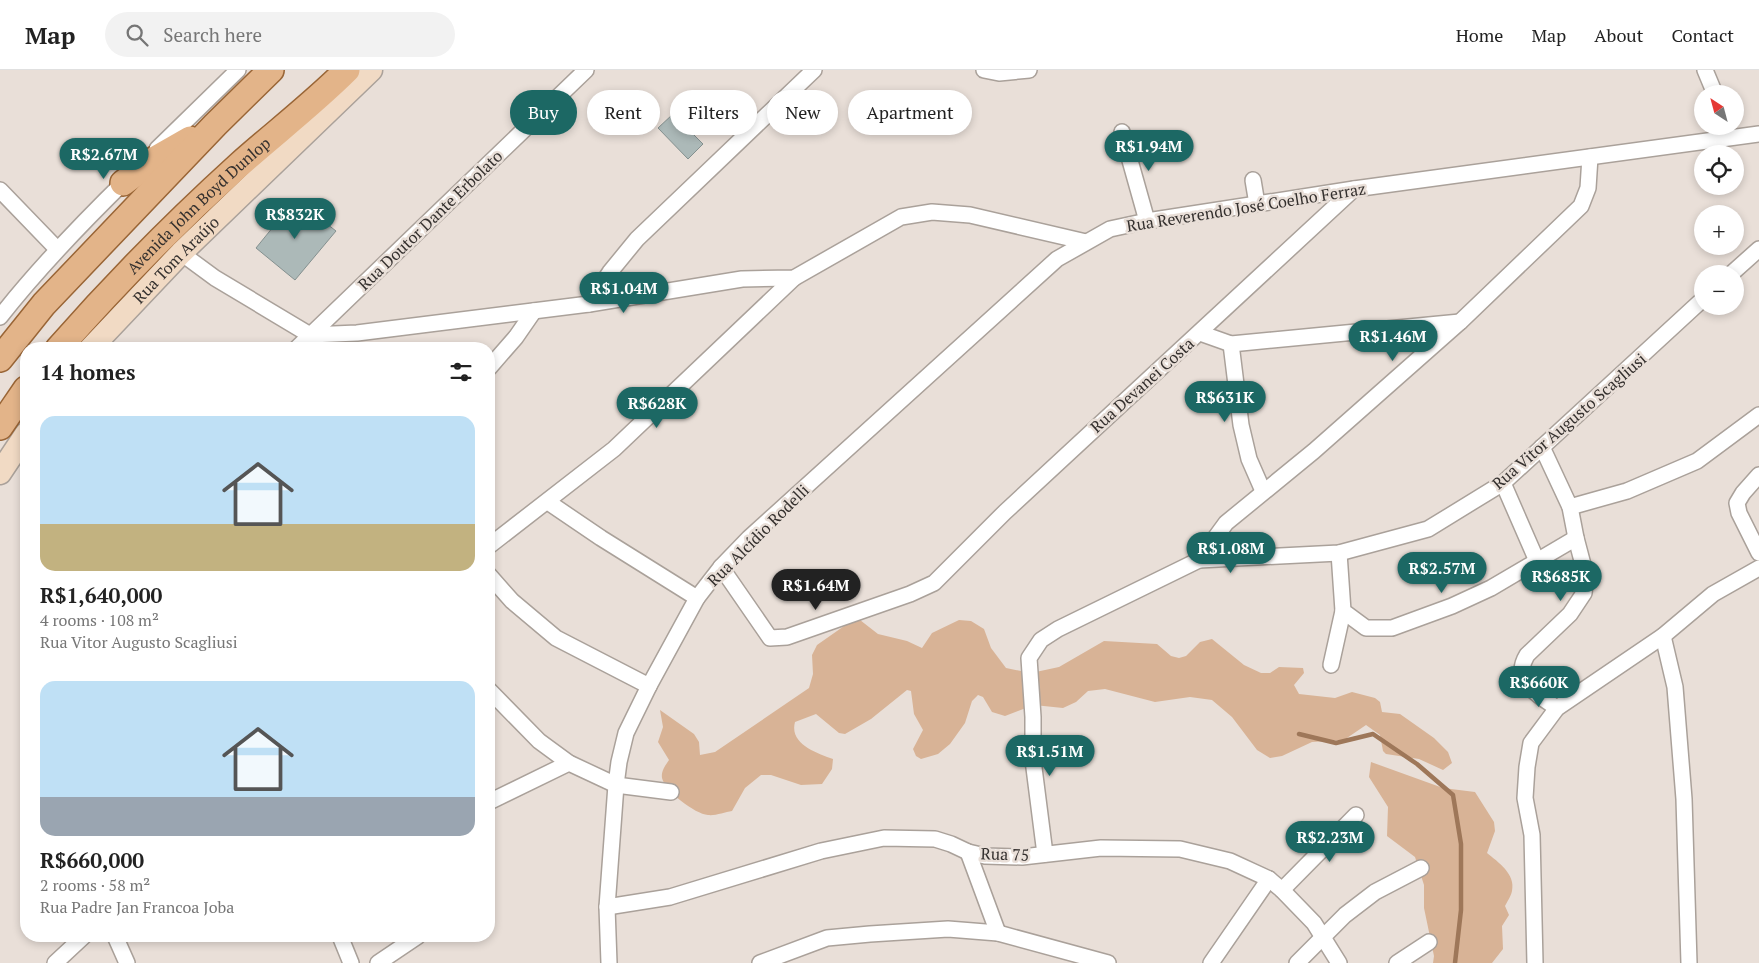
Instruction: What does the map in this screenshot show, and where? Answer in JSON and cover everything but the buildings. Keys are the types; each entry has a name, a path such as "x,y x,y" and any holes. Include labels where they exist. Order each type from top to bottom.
{"main road":[{"path":"0,359 44,304 214,125 271,70"},
{"name":"Avenida John Boyd Dunlop","path":"64,342 160,240 239,166 328,89 347,70"},
{"name":"Rua Tom Araújo","path":"97,342 181,253 372,70"},
{"path":"123,183 155,159 214,125"},
{"path":"0,427 20,397"},
{"path":"0,473 20,443"}],"street":[{"path":"0,317 19,292 57,250 238,70"},
{"name":"Rua Doutor Dante Erbolato","path":"303,342 586,70"},
{"path":"589,304 610,272 637,239 814,70"},
{"path":"984,70 999,73 1029,70"},
{"path":"1705,70 1711,85"},
{"path":"1122,132 1147,221"},
{"name":"Rua Reverendo José Coelho Ferraz","path":"1744,133 1759,134"},
{"name":"Rua Reverendo José Coelho Ferraz","path":"1086,242 1110,229 1147,221 1590,157 1715,135"},
{"path":"1199,560 1226,523 1314,451 1460,322 1581,206 1588,188 1590,157"},
{"path":"1253,180 1257,204"},
{"path":"0,190 57,250"},
{"name":"Rua Devanei Costa","path":"721,566 770,638 787,637 934,584 1005,512 1354,190"},
{"path":"495,542 614,449 794,278 901,217 932,212 970,216 1086,242"},
{"name":"Rua Alcídio Rodelli","path":"609,963 607,908 619,762 626,733 649,686 697,598 721,566 749,538 1057,259 1086,242"},
{"path":"1741,265 1759,248"},
{"path":"181,253 214,278 310,335 357,333 589,304 742,279 794,278"},
{"name":"Rua Vitor Augusto Scagliusi","path":"1045,854 1033,760 1032,654 1040,640 1058,629 1199,560 1339,553 1428,529 1503,483 1694,307"},
{"path":"495,361 516,337 534,311"},
{"path":"1200,333 1231,344 1460,322"},
{"path":"1231,344 1241,425 1249,459 1263,491"},
{"path":"1570,507 1627,491 1697,461 1759,415"},
{"path":"1542,447 1570,507 1586,576 1584,593 1570,614 1527,655 1522,663 1522,671 1530,690 1557,708"},
{"path":"1759,475 1737,503 1739,513 1759,553"},
{"path":"1503,483 1536,561"},
{"path":"548,502 601,538 697,598"},
{"path":"1343,611 1366,628 1392,628 1491,588 1576,538"},
{"path":"1331,665 1343,611 1339,553"},
{"path":"1535,963 1532,835 1526,798 1527,766 1531,743 1557,708 1663,636 1713,594 1759,568"},
{"path":"495,582 512,601 556,638 649,686"},
{"path":"1663,636 1675,687 1684,798 1689,963"},
{"path":"495,696 539,741 568,763 616,785 671,792"},
{"path":"495,799 568,763"},
{"path":"1282,890 1356,815"},
{"name":"Rua 75","path":"607,908 670,897 821,851 884,838 935,839 968,852 986,856 1022,857 1101,848 1180,849 1230,861 1269,879 1314,923 1339,963"},
{"path":"968,852 998,933"},
{"path":"1297,963 1345,915 1375,892 1421,868"},
{"path":"1211,963 1269,879"},
{"path":"760,963 827,938 948,929 998,933 1107,963"},
{"path":"55,963 78,942"},
{"path":"118,942 127,963"},
{"path":"342,942 351,963"},
{"path":"378,963 409,942"},
{"path":"1397,963 1429,942"}],"shaded area":[{"path":"860,620 878,634 907,641 922,648 932,633 959,620 971,621 984,629 991,648 1006,668 1031,673 1059,667 1104,641 1157,644 1171,656 1179,658 1186,656 1200,642 1212,639 1244,665 1261,673 1270,673 1279,667 1303,668 1304,673 1294,685 1299,694 1335,698 1352,692 1375,698 1380,702 1382,712 1400,714 1434,738 1448,752 1452,763 1443,770 1419,759 1386,754 1383,751 1380,735 1366,725 1344,740 1312,742 1282,756 1270,758 1257,750 1232,717 1212,700 1190,697 1155,702 1105,689 1088,691 1076,702 1063,708 1034,705 1005,716 992,712 983,697 978,695 972,701 965,723 950,744 938,754 921,759 916,756 913,749 923,730 914,714 911,691 907,690 871,719 845,734 839,733 816,714 795,722 794,730 800,742 812,750 833,759 832,769 822,784 801,785 771,775 761,775 745,788 732,811 711,815 696,811 674,795 662,778 669,760 658,742 663,727 660,710 694,734 699,742 700,755 715,752 809,688 813,674 812,655 817,645 847,624"},
{"path":"1371,762 1443,788 1475,792 1494,822 1495,831 1487,853 1505,869 1513,885 1505,906 1509,915 1502,926 1503,949 1492,963 1433,963 1434,956 1424,908 1424,885 1415,857 1387,836 1388,807 1369,777"}],"waterway":[{"path":"1299,734 1336,743 1373,734 1417,764 1453,795 1461,844 1461,910 1455,963"}]}
